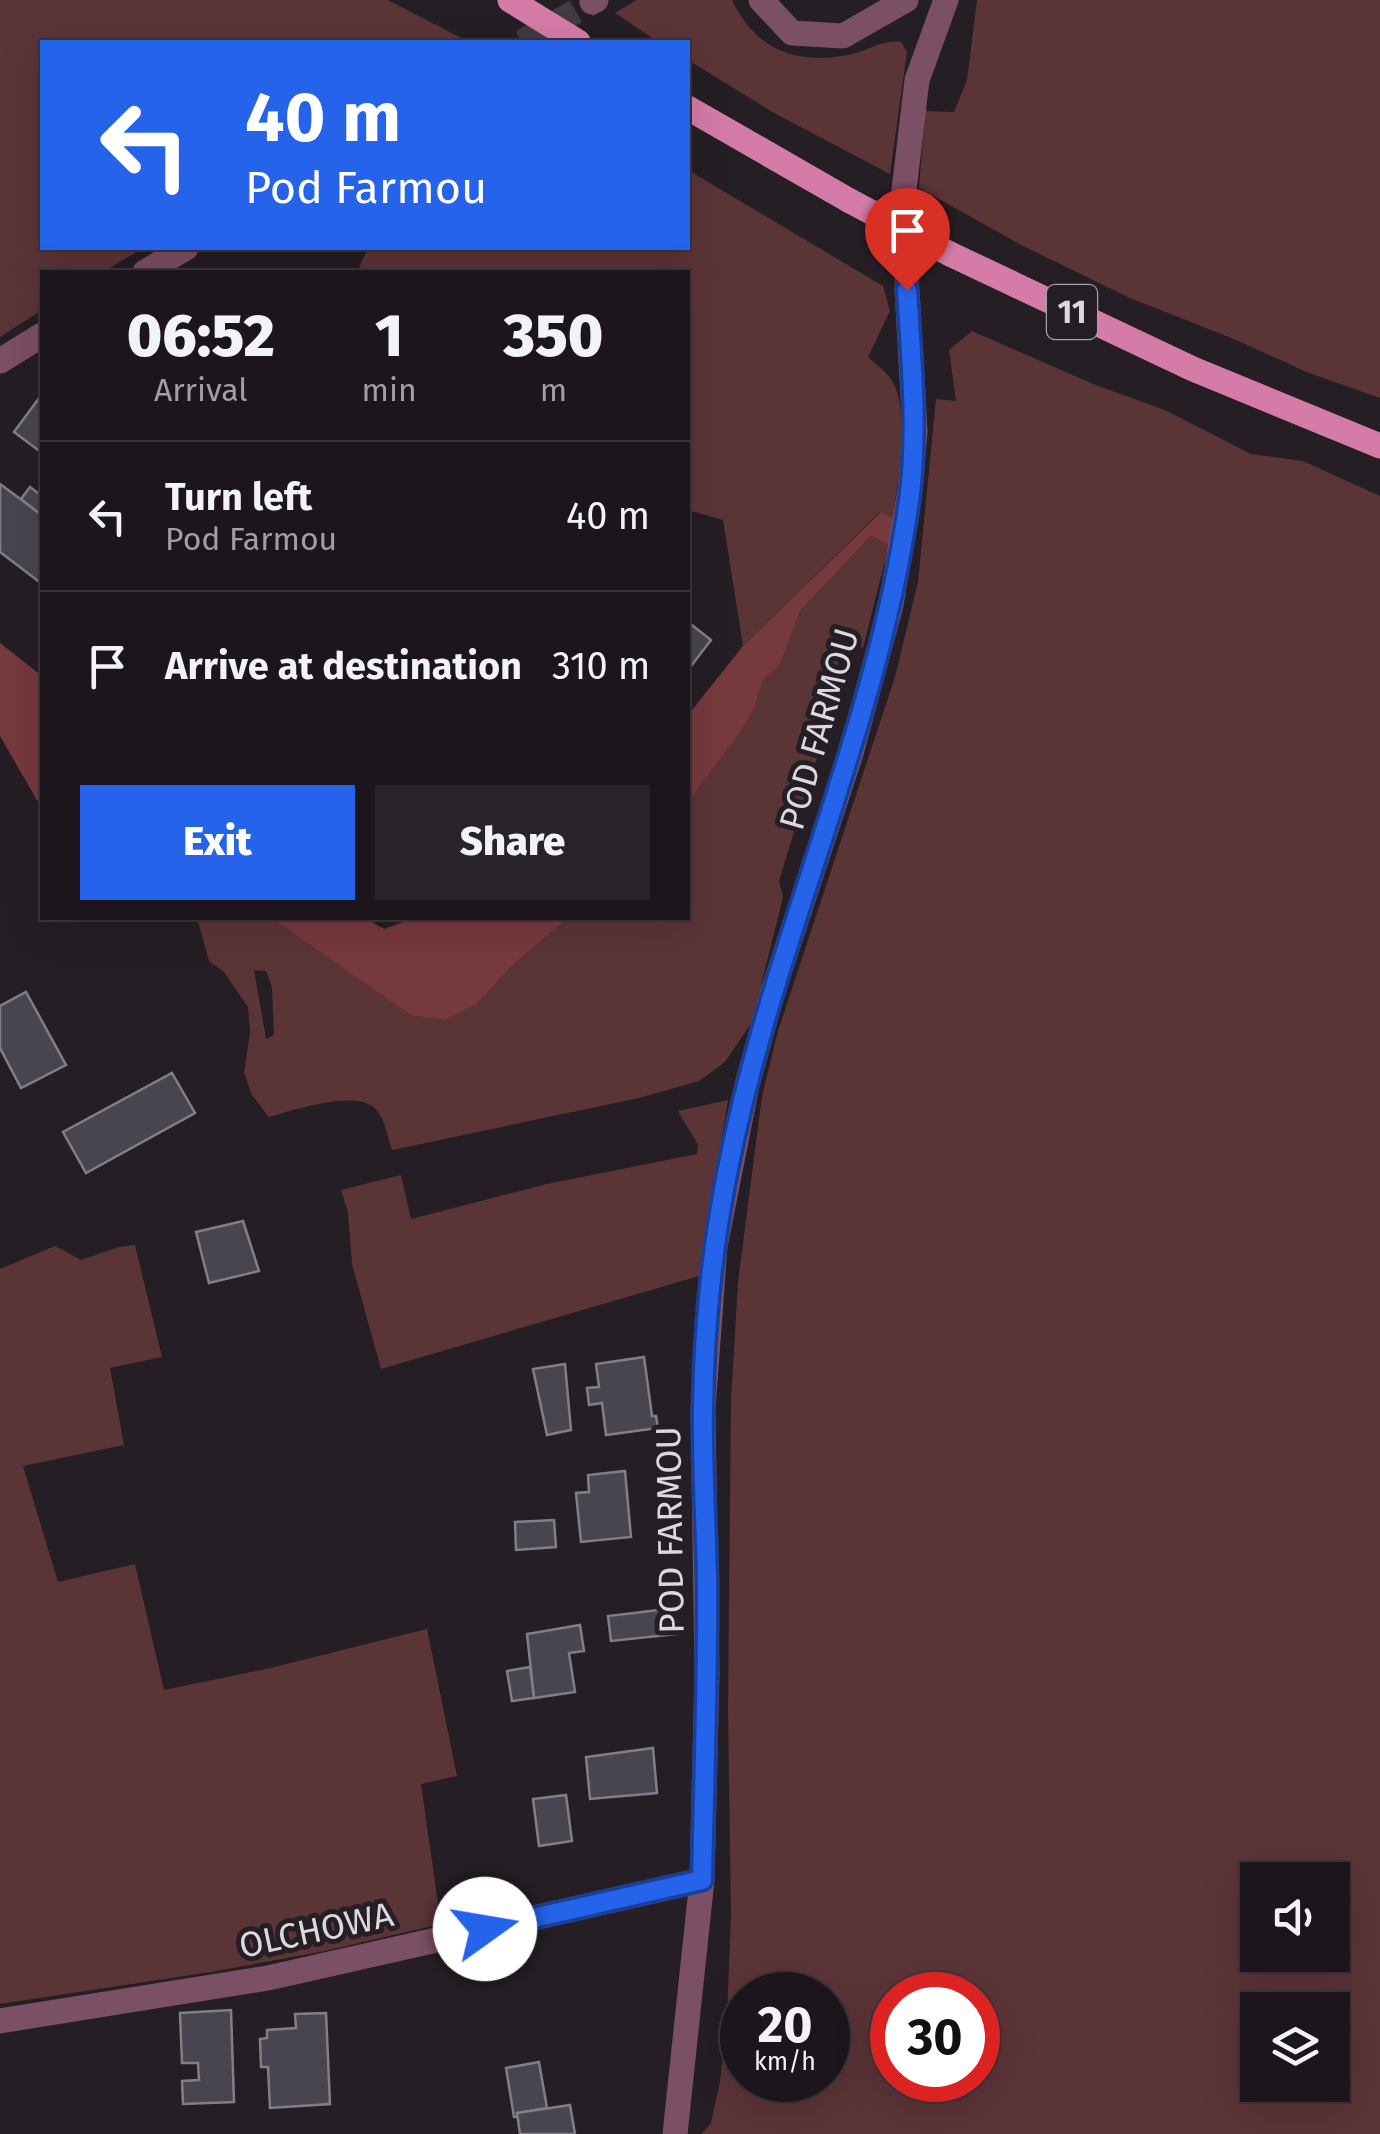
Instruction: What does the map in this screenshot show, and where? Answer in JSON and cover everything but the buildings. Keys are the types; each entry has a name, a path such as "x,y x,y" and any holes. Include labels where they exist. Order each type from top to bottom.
{"main road":[{"path":"510,0 575,40"},
{"name":"11","path":"690,109 950,254 1193,369 1380,446"}],"street":[{"path":"760,0 792,33 843,36 906,0"},
{"path":"904,190 917,80 946,0"},
{"path":"148,270 183,250"},
{"name":"POD FARMOU","path":"676,2134 702,1880 707,1673 702,1409 715,1246 746,1086 851,753 891,605 910,490 914,431 907,290"},
{"path":"0,361 40,336"},
{"name":"OLCHOWA","path":"0,2021 268,1978 702,1880"}],"shaded area":[{"path":"0,0 388,0 465,40 40,40 40,250 140,250 106,270 40,270 40,311 0,337"},
{"path":"637,0 732,0 752,31 765,42 811,58 829,58 901,42 907,52 890,174 776,114 690,61 690,40 655,40 615,13"},
{"path":"977,0 1380,0 1380,398 1309,373 1130,298 1021,245 919,188 925,111 954,112 967,80"},
{"path":"690,171 883,286 890,311 868,357 891,379 901,409 893,518 880,512 743,646 723,520 690,511 690,270 358,270 367,250 690,250"},
{"path":"972,331 1093,384 1165,410 1251,454 1303,461 1380,496 1380,2134 701,2134 711,2123 720,2081 720,2102 850,2102 850,1972 729,1972 731,1401 738,1282 762,1096 778,1031 895,677 918,582 936,399 956,401 949,350"},
{"path":"881,512 893,518 889,545 871,536 800,611 780,665 763,680 754,709 738,735 690,798 690,712 743,646"},
{"path":"871,536 889,545 863,648 841,644 831,712 779,881 783,897 752,1022 725,1062 699,1081 639,1098 392,1150 380,1115 362,1102 322,1103 269,1117 252,1095 244,1073 250,1032 248,1007 224,972 209,961 198,920 274,920 411,1014 445,1020 477,1004 513,965 566,920 690,920 690,798 754,709 763,680 780,665 800,611","holes":["254,970 266,971 272,987 274,1035 266,1039"]},
{"path":"0,643 40,674 40,806 0,736"},
{"path":"274,920 368,920 384,929 409,920 566,920 513,965 477,1004 445,1020 411,1015"},
{"path":"728,1100 699,1276 381,1369 352,1264 348,1213 341,1190 401,1175 411,1219 547,1184 697,1154 698,1145 678,1111"},
{"path":"135,1245 162,1357 110,1368 124,1445 23,1466 58,1582 135,1564 164,1690 427,1629 457,1776 421,1784 441,1924 211,1972 0,2004 0,1269 55,1246 81,1260"}],"tunnel":[{"path":"526,40 592,2"},
{"path":"904,190 907,290"}],"route":[{"path":"485,1929 702,1880 707,1673 702,1409 715,1246 746,1086 851,753 891,605 910,490 914,431 907,290"}]}
